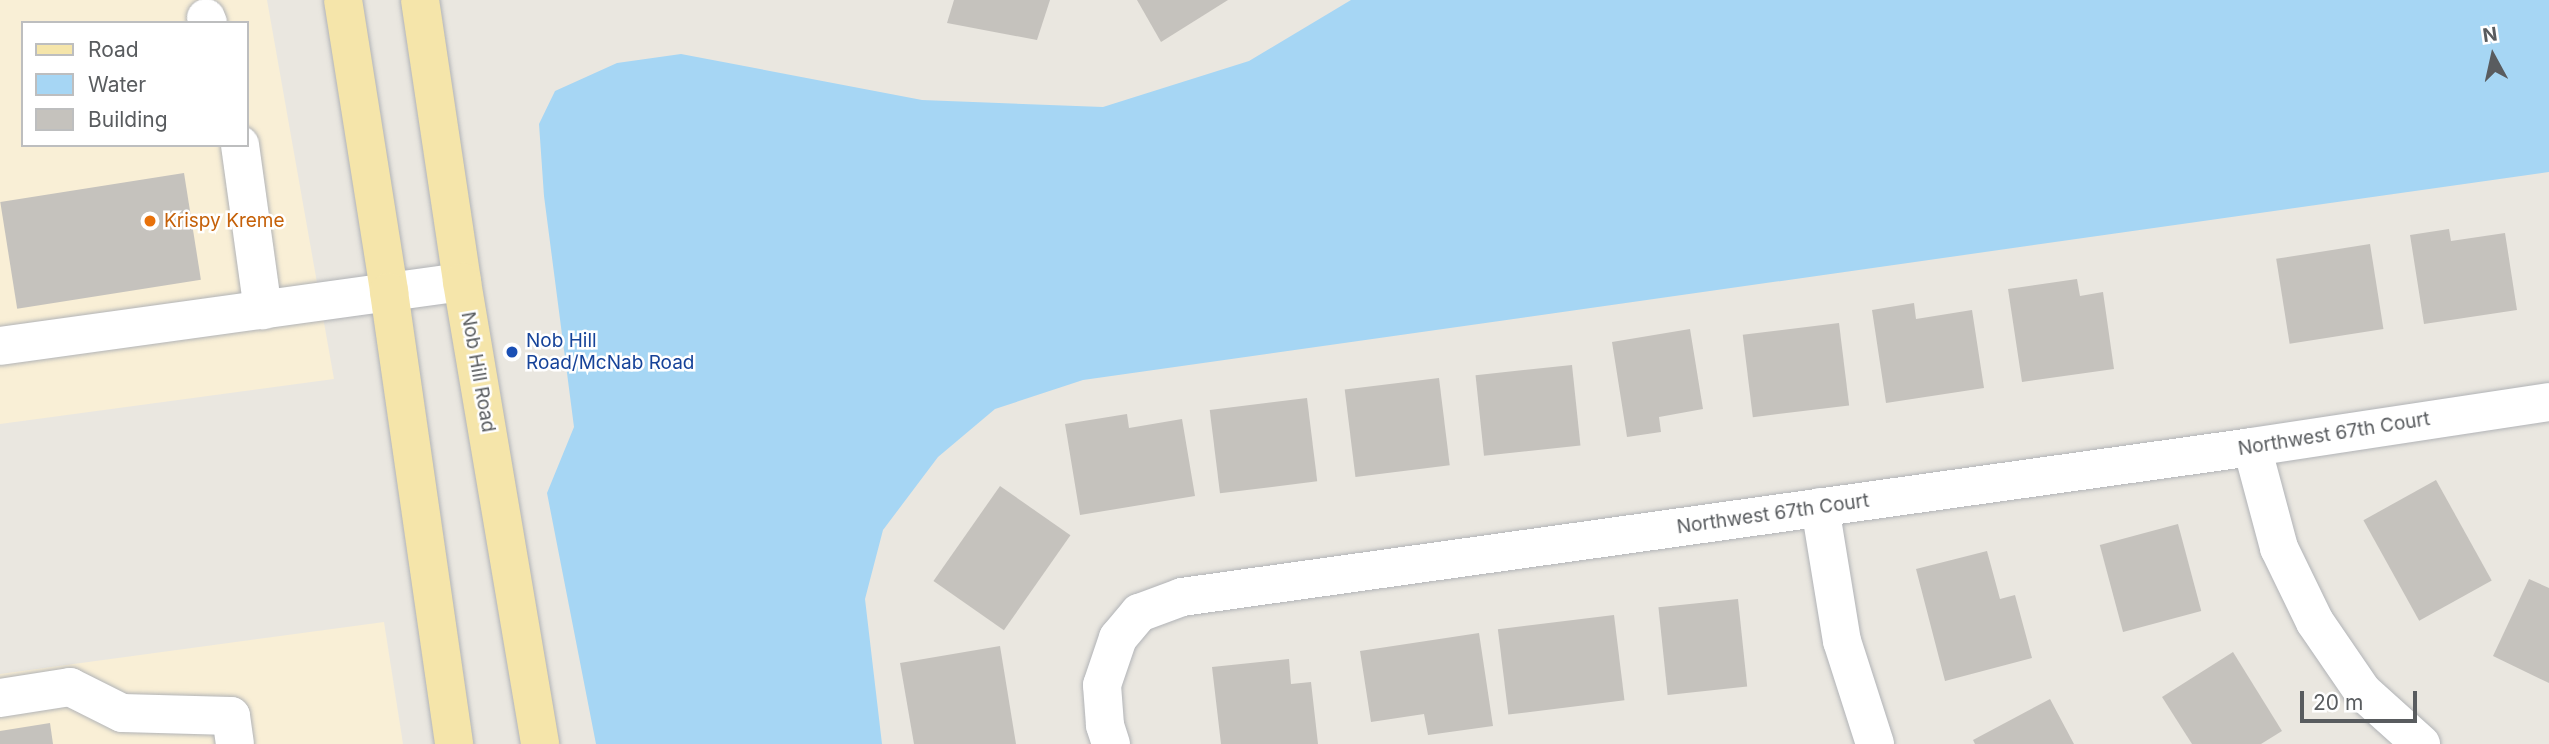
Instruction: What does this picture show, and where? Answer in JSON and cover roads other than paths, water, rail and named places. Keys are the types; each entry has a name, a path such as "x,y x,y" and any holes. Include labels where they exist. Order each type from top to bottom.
{"main road":[{"path":"343,0 389,292 454,744"},
{"name":"Nob Hill Road","path":"420,0 462,282 540,744"}],"street":[{"path":"240,147 263,310"},
{"path":"0,346 462,282"},
{"name":"Northwest 67th Court","path":"1111,744 1105,725 1102,685 1118,638 1139,613 1182,597 2252,447 2549,401"},
{"path":"2252,447 2279,548 2315,622 2363,692 2421,744"},
{"path":"1820,508 1842,641 1875,744"},
{"path":"0,698 70,687 125,729 231,716 235,744"}],"water":[{"path":"1351,0 2549,0 2549,172 1083,380 995,409 938,457 883,530 865,599 882,744 596,744 547,493 574,427 544,196 539,124 555,91 617,63 681,54 922,100 1103,107 1249,61"}],"place":[{"name":"Krispy Kreme","path":"150,221"},
{"name":"Nob Hill Road/McNab Road","path":"512,352"}]}
